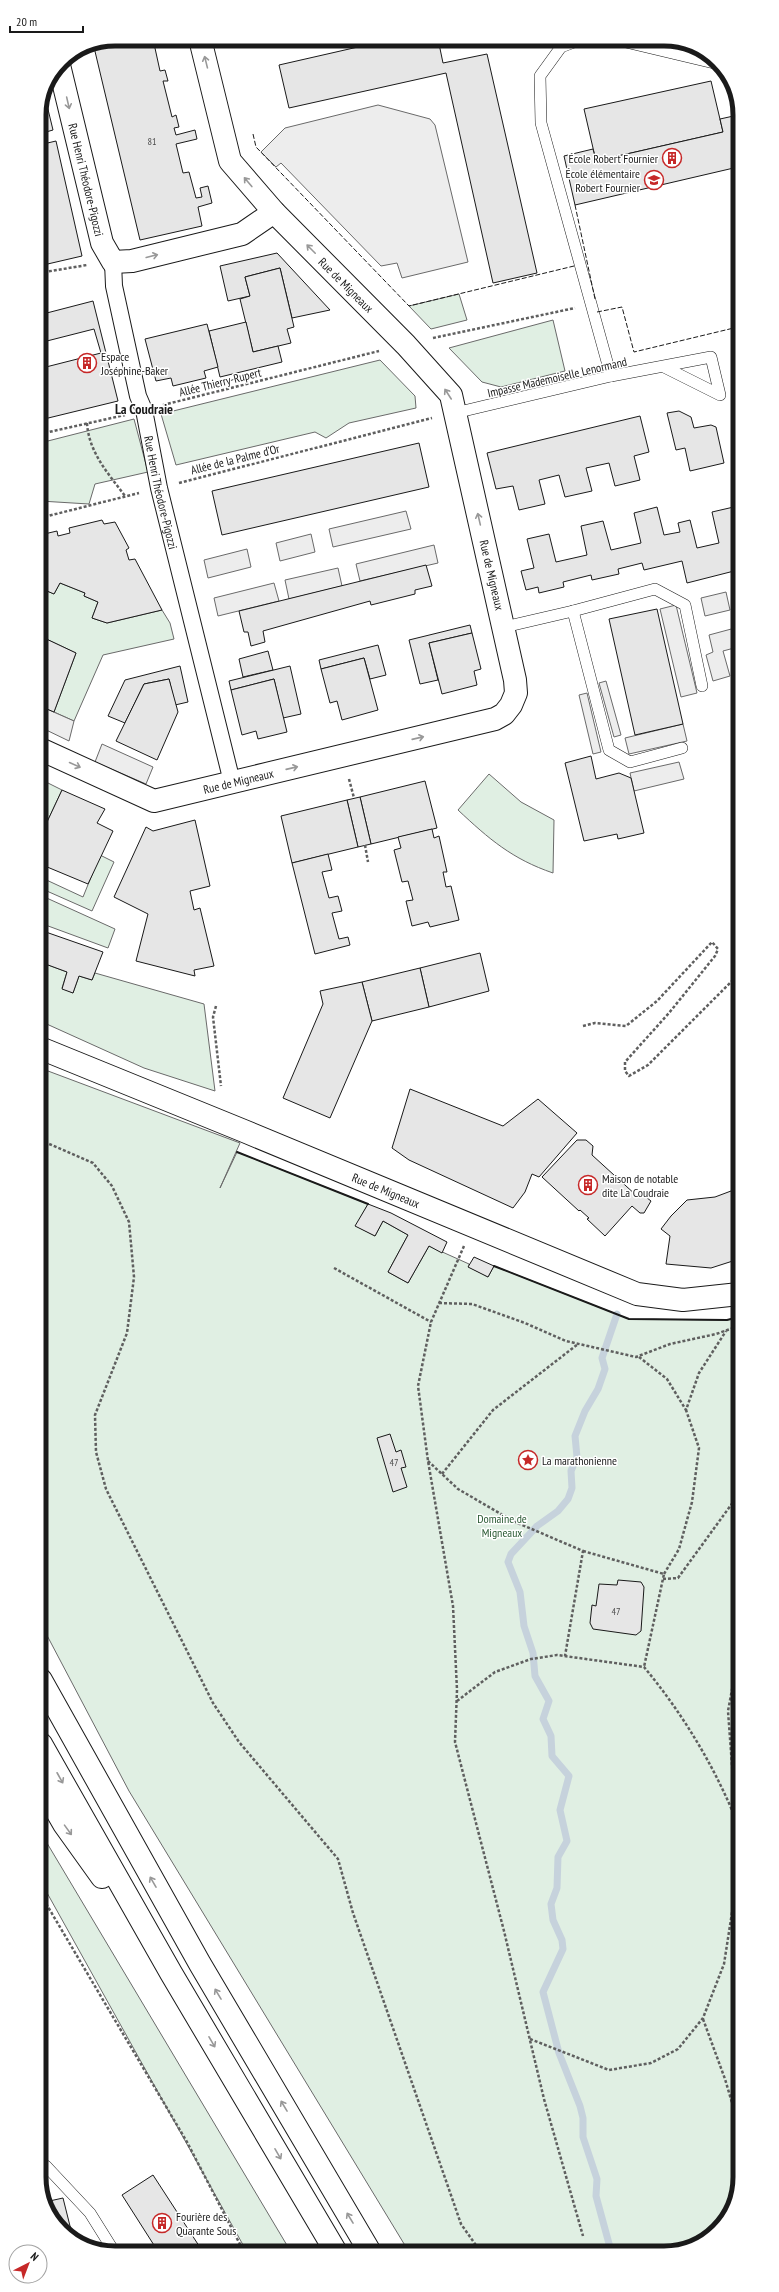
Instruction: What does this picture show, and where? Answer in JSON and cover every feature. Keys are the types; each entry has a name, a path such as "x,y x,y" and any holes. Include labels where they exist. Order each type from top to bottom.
{"main road":[{"name":"Rue de Migneaux","path":"46,752 154,801 479,723 504,714 511,705 516,693 515,680 504,627 451,395 415,355 274,212 230,161 202,46"},
{"name":"Rue Henri Théodore-Pigozzi","path":"61,73 102,243 113,262"},
{"path":"113,262 132,261 242,234 274,212"},
{"name":"Rue de Migneaux","path":"46,1050 637,1294 683,1300 733,1295"},
{"path":"46,1689 200,1964 366,2246"},
{"path":"46,1753 171,1972 332,2246"},
{"path":"46,1793 64,1824 171,1972"}],"street":[{"name":"Rue Henri Théodore-Pigozzi","path":"113,262 114,286 138,396 144,410 159,488 232,782"}],"lane":[{"path":"564,46 561,47 540,76 541,123 611,376"},
{"path":"642,46 708,62"},
{"name":"Impasse Mademoiselle Lenormand","path":"455,414 611,376 711,357 720,394 664,367"},
{"path":"504,627 573,611 654,589 685,605 702,686"},
{"path":"573,611 609,750 630,762 682,748"},
{"path":"46,2166 90,2213 111,2246"}],"path":[{"path":"46,272 113,262"},
{"path":"433,338 579,307"},
{"name":"Allée Thierry-Rupert","path":"46,433 382,351"},
{"name":"Allée de la Palme d’Or","path":"46,516 434,418"},
{"path":"87,423 88,440 100,462 125,496"},
{"path":"349,779 354,798"},
{"path":"365,845 368,862"},
{"path":"582,1026 595,1023 626,1026 657,1001 712,942 718,949 716,956 626,1062 625,1071 629,1076 648,1065 733,979"},
{"path":"216,1006 213,1017 221,1086"},
{"path":"46,1143 93,1163 112,1186 129,1222 134,1277 127,1332 95,1415 96,1452 106,1489 213,1703 239,1742 338,1859 353,1913 461,2224 476,2246"},
{"path":"473,1226 431,1322 418,1386 428,1461 453,1606 457,1701 455,1742 504,1931 544,2099 583,2236"},
{"path":"334,1268 431,1322"},
{"path":"439,1303 472,1304 525,1323 566,1341 638,1357 667,1379 686,1410 699,1448 692,1502 679,1549 664,1574 644,1667"},
{"path":"638,1357 670,1344 733,1328"},
{"path":"686,1410 699,1373 727,1330"},
{"path":"442,1474 493,1410 578,1344"},
{"path":"428,1461 458,1489 513,1521 583,1551 664,1574"},
{"path":"663,1579 678,1578 733,1502"},
{"path":"565,1656 583,1551"},
{"path":"457,1701 495,1672 535,1658 565,1656 644,1667 660,1686 693,1736 733,1816"},
{"path":"733,1684 728,1710 733,1780"},
{"path":"46,1903 187,2142 241,2246"},
{"path":"530,2038 609,2070 651,2063 678,2049 703,2018 724,1964 733,1906"},
{"path":"703,2018 733,2106"}],"green space":[{"path":"459,294 467,320 431,329 409,306"},
{"path":"553,320 565,371 501,387 482,382 449,348"},
{"path":"380,360 415,396 416,408 349,423 326,438 315,432 176,465 161,414"},
{"path":"134,419 148,472 95,484 89,504 46,501 46,441"},
{"path":"60,583 85,593 84,596 98,602 92,618 107,623 162,610 170,623 174,639 103,655 74,721 54,712 76,653 46,639 46,591 54,594"},
{"path":"489,774 521,802 554,820 553,873 513,855 480,830 458,810"},
{"path":"46,782 62,790 46,824"},
{"path":"100,855 114,862 92,911 46,891 46,880 83,897"},
{"path":"46,898 115,929 108,948 46,925"},
{"path":"46,964 67,972 62,988 73,993 79,976 92,980 95,973 204,1004 215,1091 144,1068 46,1024"},
{"name":"Domaine de Migneaux","path":"46,1070 240,1143 220,1188 237,1152 368,1204 356,1226 375,1236 383,1221 408,1235 388,1272 408,1283 429,1246 469,1264 469,1267 488,1277 494,1266 629,1319 727,1320 733,1318 733,2177 732,2191 724,2212 713,2226 695,2239 682,2244 664,2246 405,2246 129,1791 46,1633"},
{"path":"46,1841 287,2246 244,2246 46,1891"}],"shaded area":[{"path":"378,105 430,119 435,125 468,262 402,278 397,263 381,266 281,163 276,167 261,152 285,128"},
{"path":"406,511 411,529 333,547 329,529"},
{"path":"311,534 315,552 280,561 276,543"},
{"path":"434,545 438,563 360,581 356,564"},
{"path":"247,549 251,567 208,578 204,560"},
{"path":"338,568 342,586 289,599 285,580"},
{"path":"274,583 279,601 218,616 214,598"},
{"path":"726,592 730,610 705,616 701,598"},
{"path":"676,605 697,693 681,697 660,609"},
{"path":"733,629 733,648 723,651 730,676 713,681 706,655 713,652 709,635"},
{"path":"606,681 621,735 614,737 599,683"},
{"path":"587,693 601,752 593,754 579,695"},
{"path":"46,709 74,721 69,741 46,730"},
{"path":"683,724 687,741 629,754 625,738"},
{"path":"102,744 153,767 146,784 95,762"},
{"path":"679,762 684,779 634,791 630,773"}],"building":[{"path":"155,46 160,71 165,70 168,81 163,81 172,117 176,115 179,127 174,128 176,135 195,130 197,139 176,144 183,173 189,172 196,198 202,197 200,188 208,186 212,203 198,207 202,226 140,240 94,49 101,47"},
{"path":"362,46 439,46 443,63 487,54 537,273 493,283 446,73 289,108 279,65"},
{"name":"École Robert Fournier","path":"711,81 723,132 596,161 584,109"},
{"path":"47,104 53,130 46,132"},
{"name":"École Robert Fournier","path":"733,116 733,168 575,205 564,156 593,149 596,161 723,132 720,119"},
{"path":"56,141 82,256 46,264 46,143"},
{"path":"277,253 330,310 292,318 280,268 245,277 250,296 228,301 220,266"},
{"path":"280,268 294,327 287,329 291,343 253,352 240,299 250,296 245,277"},
{"name":"Espace Joséphine-Baker","path":"93,301 118,401 46,419 46,367 101,353 94,329 46,341 46,313"},
{"path":"246,322 253,352 278,346 282,362 220,377 209,331"},
{"path":"207,324 218,367 204,371 206,378 173,386 171,378 156,381 145,339"},
{"path":"679,411 691,417 694,428 711,425 716,427 724,463 690,471 685,448 676,450 667,413"},
{"path":"640,416 649,452 634,456 640,480 615,486 609,463 586,468 592,491 565,497 559,475 539,480 545,504 519,510 513,486 496,489 487,453"},
{"path":"419,443 429,487 222,535 212,491"},
{"path":"657,507 664,535 680,532 678,523 690,520 697,548 719,543 712,512 733,507 733,571 687,583 682,561 644,570 642,563 618,569 619,574 592,580 591,575 563,582 564,587 539,593 538,587 526,590 521,571 534,568 527,539 549,534 556,562 587,555 581,526 603,521 611,550 641,543 634,513"},
{"path":"102,520 104,524 115,522 129,548 126,550 129,560 135,559 162,610 107,623 92,618 98,602 84,596 85,593 60,583 54,594 46,591 46,534 57,531 58,536 70,533 69,528"},
{"path":"426,565 432,586 415,590 415,594 371,605 370,601 263,631 265,642 251,646 248,632 244,632 239,611"},
{"path":"657,609 683,724 635,735 609,619"},
{"path":"470,625 472,633 429,643 438,680 420,684 409,640"},
{"path":"472,633 481,669 474,671 477,685 442,694 429,643"},
{"path":"46,639 76,653 54,712 46,709"},
{"path":"378,645 386,675 370,679 364,658 321,669 319,660"},
{"path":"268,651 273,670 243,677 239,659"},
{"path":"364,658 378,710 342,720 337,701 330,703 321,669"},
{"path":"180,666 188,702 175,705 169,679 144,684 125,723 108,716 125,680"},
{"path":"290,666 301,714 283,718 274,679 231,690 229,681"},
{"path":"169,679 178,712 157,760 116,741 144,684"},
{"path":"274,679 287,732 258,739 256,731 242,735 231,690"},
{"path":"591,756 596,779 619,773 631,778 644,833 618,839 617,834 584,841 565,763"},
{"path":"425,781 437,828 371,844 360,797"},
{"path":"62,790 105,809 97,823 113,831 88,884 46,866 46,824"},
{"path":"360,797 371,844 358,847 347,800"},
{"path":"347,800 358,847 292,863 281,816"},
{"path":"195,820 210,886 190,891 194,910 200,908 214,966 194,970 195,976 136,961 148,914 114,897 146,827 153,831"},
{"path":"432,829 434,838 439,836 447,872 443,872 446,887 451,886 459,920 430,927 428,922 412,926 406,901 413,900 408,881 402,882 394,850 401,848 398,837"},
{"path":"328,854 332,870 322,872 329,898 338,896 342,911 332,913 339,939 348,937 350,945 315,954 292,863"},
{"path":"46,932 103,952 92,980 79,976 73,993 62,989 67,972 46,964"},
{"path":"480,953 489,991 429,1007 420,968"},
{"path":"420,968 429,1007 372,1021 362,982"},
{"path":"362,982 372,1021 330,1118 283,1098 323,1004 320,991"},
{"path":"410,1089 503,1126 538,1099 577,1133 539,1177 532,1174 525,1192 513,1208 409,1160 392,1148"},
{"name":"Maison de notable dite La Coudraie","path":"577,1140 586,1140 593,1146 592,1155 637,1196 642,1194 651,1201 644,1213 640,1213 632,1206 605,1236 587,1219 589,1218 580,1210 579,1211 542,1177"},
{"path":"733,1190 733,1261 711,1268 666,1264 670,1236 661,1229 671,1216 687,1200 715,1197"},
{"path":"368,1204 391,1213 447,1242 442,1253 429,1246 408,1283 388,1272 408,1235 383,1221 375,1236 355,1226"},
{"path":"474,1257 494,1266 488,1277 468,1267"},
{"path":"390,1434 396,1452 401,1450 406,1467 401,1468 407,1487 393,1492 377,1438"},
{"path":"618,1580 641,1582 644,1587 641,1631 636,1635 593,1629 590,1623 592,1605 596,1606 599,1584 617,1585"},
{"name":"Fourière des Quarante Sous","path":"153,2175 199,2246 155,2246 122,2195"},
{"path":"63,2198 71,2230 58,2215 50,2201"}],"waterway":[{"path":"610,2246 596,2196 597,2179 583,2137 583,2118 580,2106 559,2053 543,1992 563,1949 562,1940 553,1920 551,1904 557,1888 558,1857 567,1841 560,1810 569,1776 552,1756 551,1736 543,1719 549,1701 535,1676 533,1653 524,1626 520,1592 508,1562 511,1554 537,1526 558,1511 568,1499 572,1488 571,1471 577,1457 575,1436 585,1411 598,1389 605,1369 602,1358 617,1314"}],"fence":[{"path":"253,134 256,147 409,306 574,266"},
{"path":"575,205 595,299"},
{"path":"597,312 622,307 634,352 733,328"}],"wall":[{"path":"237,1152 368,1204"},
{"path":"494,1266 629,1319 727,1320 733,1318"}],"place":[{"name":"École Robert Fournier","path":"672,158"},
{"name":"École élémentaire Robert Fournier","path":"654,180"},
{"name":"Espace Joséphine-Baker","path":"87,363"},
{"name":"Maison de notable dite La Coudraie","path":"588,1185"},
{"name":"La marathonienne","path":"528,1460"},
{"name":"Fourière des Quarante Sous","path":"162,2223"}],"district":[{"name":"La Coudraie","path":"144,409"}]}
